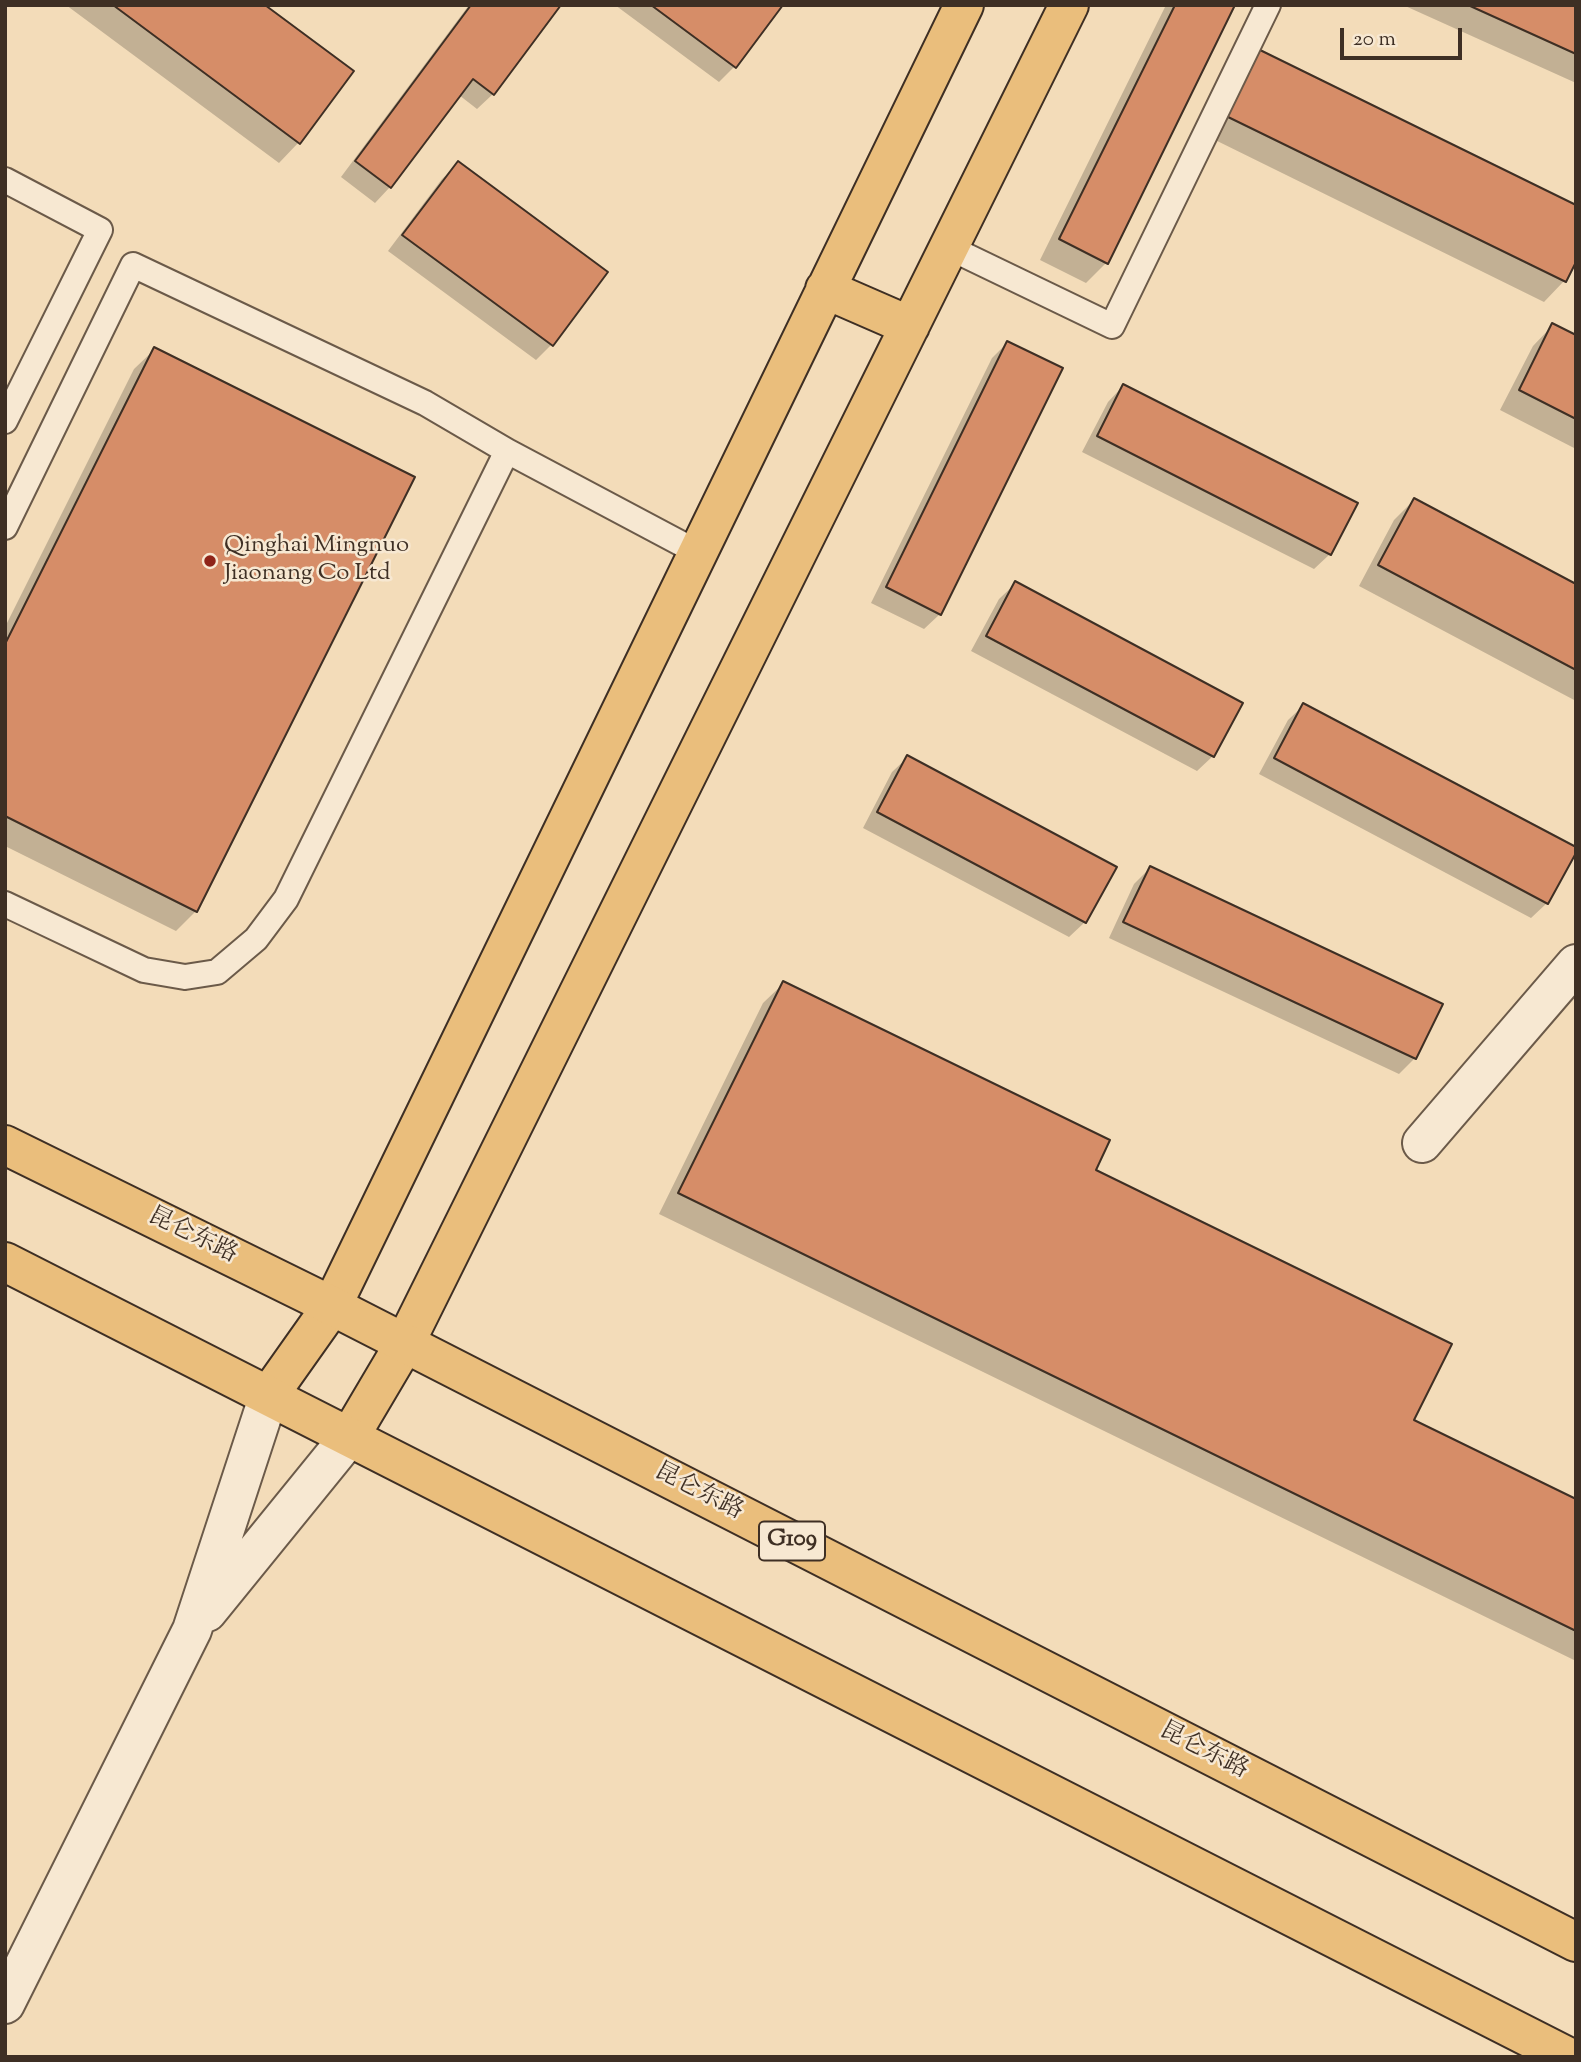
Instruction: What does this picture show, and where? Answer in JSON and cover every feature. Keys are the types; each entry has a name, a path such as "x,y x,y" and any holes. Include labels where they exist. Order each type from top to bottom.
{"main road":[{"path":"269,1395 332,1306 964,5"},
{"path":"351,1436 405,1343 1069,5"},
{"path":"825,289 910,326"},
{"name":"昆仑东路","path":"5,1146 332,1306 1576,1942"},
{"path":"5,1262 1568,2057"}],"street":[{"path":"1422,1143 1576,964"},
{"path":"5,2004 192,1630 269,1395"},
{"path":"192,1630 351,1436"}],"lane":[{"path":"948,247 1112,326 1268,5"},
{"path":"5,180 100,230 5,421"},
{"path":"5,527 133,265 425,403 507,451 697,552"},
{"path":"5,904 144,970 185,977 217,972 256,939 286,898 507,451"}],"building":[{"path":"113,5 265,5 354,71 300,144"},
{"path":"471,5 561,5 494,95 473,79 391,188 355,161"},
{"path":"651,5 783,5 736,68"},
{"path":"1175,5 1235,5 1108,264 1059,239"},
{"path":"1468,5 1576,5 1576,54"},
{"path":"1258,49 1576,205 1576,262 1566,282 1226,116"},
{"path":"458,161 608,272 553,346 402,235"},
{"path":"1552,323 1576,335 1576,419 1519,390"},
{"path":"1007,341 1063,368 941,615 886,587"},
{"name":"Qinghai Mingnuo Jiaonang Co Ltd","path":"154,347 415,477 197,912 5,816 5,644"},
{"path":"1123,384 1358,503 1331,555 1097,436"},
{"path":"1414,498 1576,584 1576,670 1378,565"},
{"path":"1015,581 1243,703 1214,757 986,636"},
{"path":"1303,703 1576,847 1576,853 1548,904 1274,758"},
{"path":"907,755 1117,867 1086,923 877,812"},
{"path":"1150,866 1443,1004 1416,1059 1123,922"},
{"path":"783,981 1110,1140 1096,1170 1452,1344 1414,1420 1576,1499 1576,1631 678,1193"}],"place":[{"name":"Qinghai Mingnuo Jiaonang Co Ltd","path":"210,561"}]}
